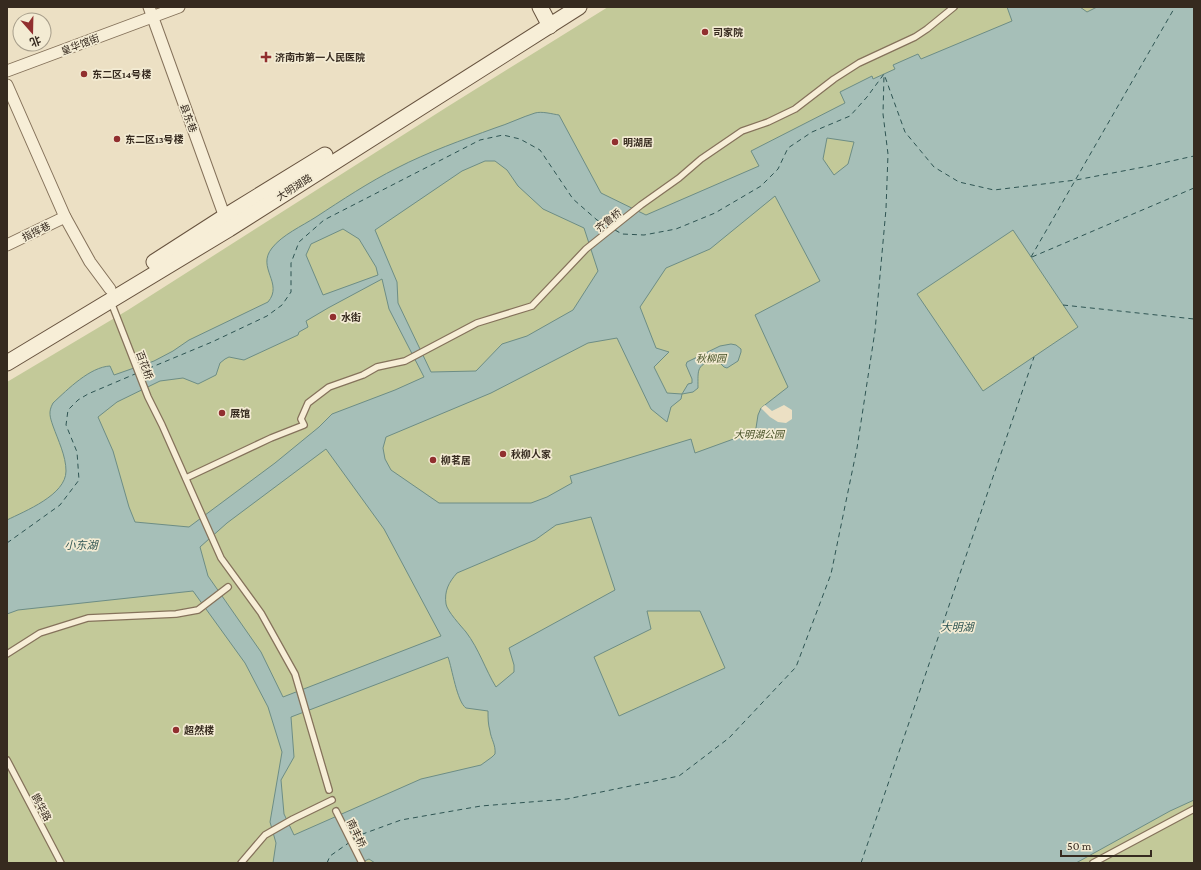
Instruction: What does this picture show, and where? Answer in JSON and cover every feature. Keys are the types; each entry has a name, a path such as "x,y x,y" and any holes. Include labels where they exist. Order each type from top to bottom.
{"main road":[{"name":"大明湖路","path":"7,363 110,295 227,223 561,7"},
{"name":"大明湖路","path":"545,17 579,7"},
{"name":"大明湖路","path":"7,351 110,295"}],"street":[{"name":"皇华馆街","path":"7,71 151,12 179,7"},
{"name":"县东巷","path":"151,12 227,223"},
{"path":"7,85 65,217 110,295"},
{"name":"指挥巷","path":"7,245 65,217"}],"lane":[{"name":"齐鲁桥","path":"186,478 271,438 304,425 301,419 308,403 329,387 363,375 378,367 407,360 477,323 532,306 586,249 641,205 679,178 698,161 742,131 768,122 795,109 834,79 860,63 914,37 927,29 954,7"},
{"name":"百花桥","path":"110,295 148,397 186,478 220,558 262,613 295,674 309,717 329,790"},
{"path":"7,654 40,633 88,618 176,614 198,610 228,587"},
{"name":"鹊华路","path":"7,760 61,863"},
{"path":"240,863 265,835 293,819 332,800"},
{"path":"1093,863 1194,809"},
{"name":"南丰桥","path":"336,810 362,863"}],"green space":[{"name":"大明湖公园","path":"608,7 1194,7 1194,863 7,863 7,382 128,310 447,107"}],"water":[{"name":"大明湖","path":"1007,7 1080,7 1087,12 1097,7 1194,7 1194,800 1170,811 1076,863 375,863 369,859 360,863 273,863 276,843 270,822 282,752 268,707 245,663 193,591 18,610 7,614 7,520 34,507 52,495 64,480 66,471 65,460 50,417 50,409 53,403 65,391 87,374 95,370 110,366 114,375 154,361 173,351 189,340 268,302 272,295 273,288 267,262 268,255 276,243 366,185 433,151 538,112 544,112 559,115 601,193 646,215 759,166 751,151 845,103 840,92 872,76 873,79 895,69 893,65 918,54 921,59 1012,21","holes":["827,138 854,142 848,164 834,175 823,159","485,161 495,161 507,170 518,186 543,209 584,228 598,271 573,310 527,336 502,344 476,371 431,372 398,303 397,282 375,230 462,171","775,196 820,281 755,315 788,387 761,408 758,415 756,428 750,433 695,453 691,439 570,476 572,483 547,497 531,503 439,503 391,470 385,459 383,448 386,437 491,393 588,343 617,338 651,409 667,422 671,407 681,399 682,394 667,393 654,367 669,352 656,348 640,307 666,268 710,249","343,229 359,239 376,267 378,275 323,295 306,255 311,244","1013,230 1078,327 983,391 917,294","382,279 389,309 424,377 395,390 332,414 319,427 275,463 189,527 135,522 129,507 113,451 98,417 117,402 160,381 183,378 198,384 216,375 220,363 229,357 244,360 298,335 299,332 308,327 306,321","326,449 384,529 441,636 283,697 261,652 208,576 200,547 227,523","591,517 615,590 509,648 514,665 514,672 496,687 471,639 447,607 446,591 449,583 457,573 535,540 556,525","647,611 700,611 725,668 619,716 594,657 651,629","448,657 457,692 463,705 466,708 488,711 489,726 495,748 495,754 481,765 421,779 294,835 284,814 281,780 294,757 291,717"]},
{"path":"731,344 736,345 741,349 738,361 727,368 717,360 705,363 698,372 698,388 693,392 682,394 688,384 692,383 692,379 686,365 687,362 720,346"}],"pier":[{"path":"765,405 772,411 784,405 792,410 792,419 786,423 778,422 770,417 761,408"}],"ferry route":[{"path":"1031,257 1175,7"},
{"path":"615,230 622,234 644,235 676,229 715,213 761,186 778,169 788,148 812,132 850,116 867,97 884,74 905,132 934,167 959,182 994,190 1076,180 1194,156"},
{"path":"354,839 360,835 401,820 481,806 567,799 679,776 729,738 796,667 831,574 857,448 875,331 886,209 888,154 883,114 884,75"},
{"path":"140,372 212,342 267,316 282,305 291,292 291,263 299,242 324,220 480,140 503,135 520,139 540,150 573,199 597,220 610,227"},
{"path":"1032,257 1194,188"},
{"path":"1063,305 1194,319"},
{"path":"861,863 1034,357"},
{"path":"7,543 60,505 79,480 77,452 66,425 68,410 78,400 88,394 135,374"},
{"path":"327,863 330,856 350,842"}],"place":[{"name":"司家院","path":"705,32"},
{"name":"济南市第一人民医院","path":"266,57"},
{"name":"东二区14号楼","path":"84,74"},
{"name":"东二区13号楼","path":"117,139"},
{"name":"明湖居","path":"615,142"},
{"name":"水街","path":"333,317"},
{"name":"展馆","path":"222,413"},
{"name":"秋柳人家","path":"503,454"},
{"name":"柳茗居","path":"433,460"},
{"name":"超然楼","path":"176,730"}],"park label":[{"name":"秋柳园","path":"711,358"}],"water label":[{"name":"小东湖","path":"81,545"}]}
